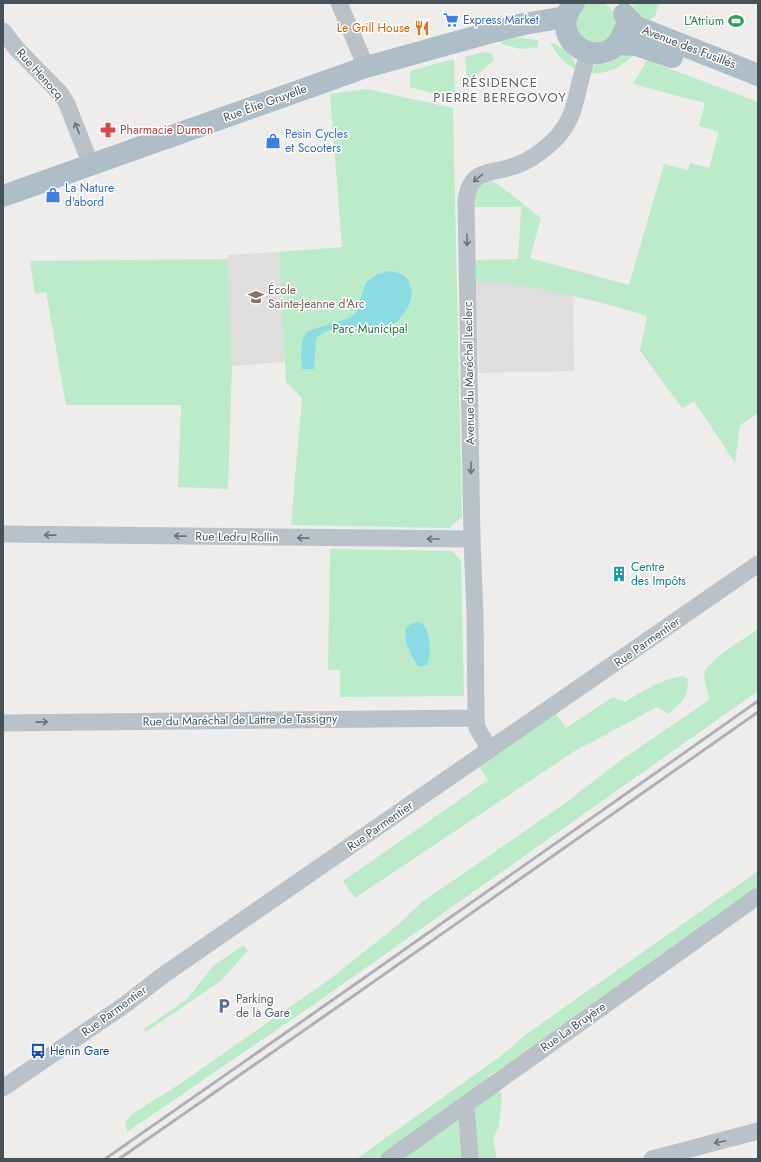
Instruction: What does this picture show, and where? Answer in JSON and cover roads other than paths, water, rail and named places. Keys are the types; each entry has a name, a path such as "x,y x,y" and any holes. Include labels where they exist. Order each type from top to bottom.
{"main road":[{"path":"570,10 566,26 567,33 571,40 576,46 590,53 597,54 612,49 618,44 622,37 625,30 620,8"},
{"name":"Avenue des Fusillés","path":"620,8 635,26 758,75"},
{"name":"Rue Élie Gruyelle","path":"3,196 366,67 570,10"},
{"name":"Rue Élie Gruyelle","path":"508,28 571,40"},
{"name":"Avenue des Fusillés","path":"618,44 630,44 645,47 758,86"}],"street":[{"path":"339,3 366,67"},
{"name":"Rue Henocq","path":"3,31 16,48 61,94 67,104 91,165"},
{"name":"Avenue du Maréchal Leclerc","path":"490,750 477,728 476,718 466,201 470,187 477,177 486,172 503,169 532,158 548,146 563,130 571,114 582,73 590,53"},
{"name":"Rue Ledru Rollin","path":"3,534 472,539"},
{"name":"Rue Parmentier","path":"3,1088 126,1004 162,976 758,564"},
{"name":"Rue du Maréchal de Lattre de Tassigny","path":"3,723 345,718 476,718"},
{"name":"Rue La Bruyère","path":"389,1159 758,896"},
{"path":"466,1104 470,1159"},
{"path":"652,1159 692,1147 726,1141 758,1131"}],"water":[{"path":"388,271 403,275 407,279 412,292 409,306 401,318 396,323 387,327 343,327 321,334 316,339 314,369 302,369 302,344 308,331 350,318 356,312 366,282 378,274"},
{"path":"418,622 426,628 430,648 429,661 427,665 421,667 417,665 411,654 405,634 406,628 411,624"}],"railway":[{"path":"105,1159 758,701"},
{"path":"119,1159 758,712"}],"place":[{"name":"Express Market","path":"451,20"},
{"name":"L'Atrium","path":"736,21"},
{"name":"Le Grill House","path":"422,28"},
{"name":"Pharmacie Dumon","path":"108,130"},
{"name":"Pesin Cycles et Scooters","path":"273,141"},
{"name":"La Nature d'abord","path":"53,195"},
{"name":"École Sainte-Jeanne d'Arc","path":"256,297"},
{"name":"Centre des Impôts","path":"619,574"},
{"name":"Parking de la Gare","path":"224,1006"},
{"name":"Hénin Gare","path":"38,1051"}],"district":[{"name":"RÉSIDENCE PIERRE BEREGOVOY","path":"500,90"}],"park label":[{"name":"Parc Municipal","path":"370,329"}]}
